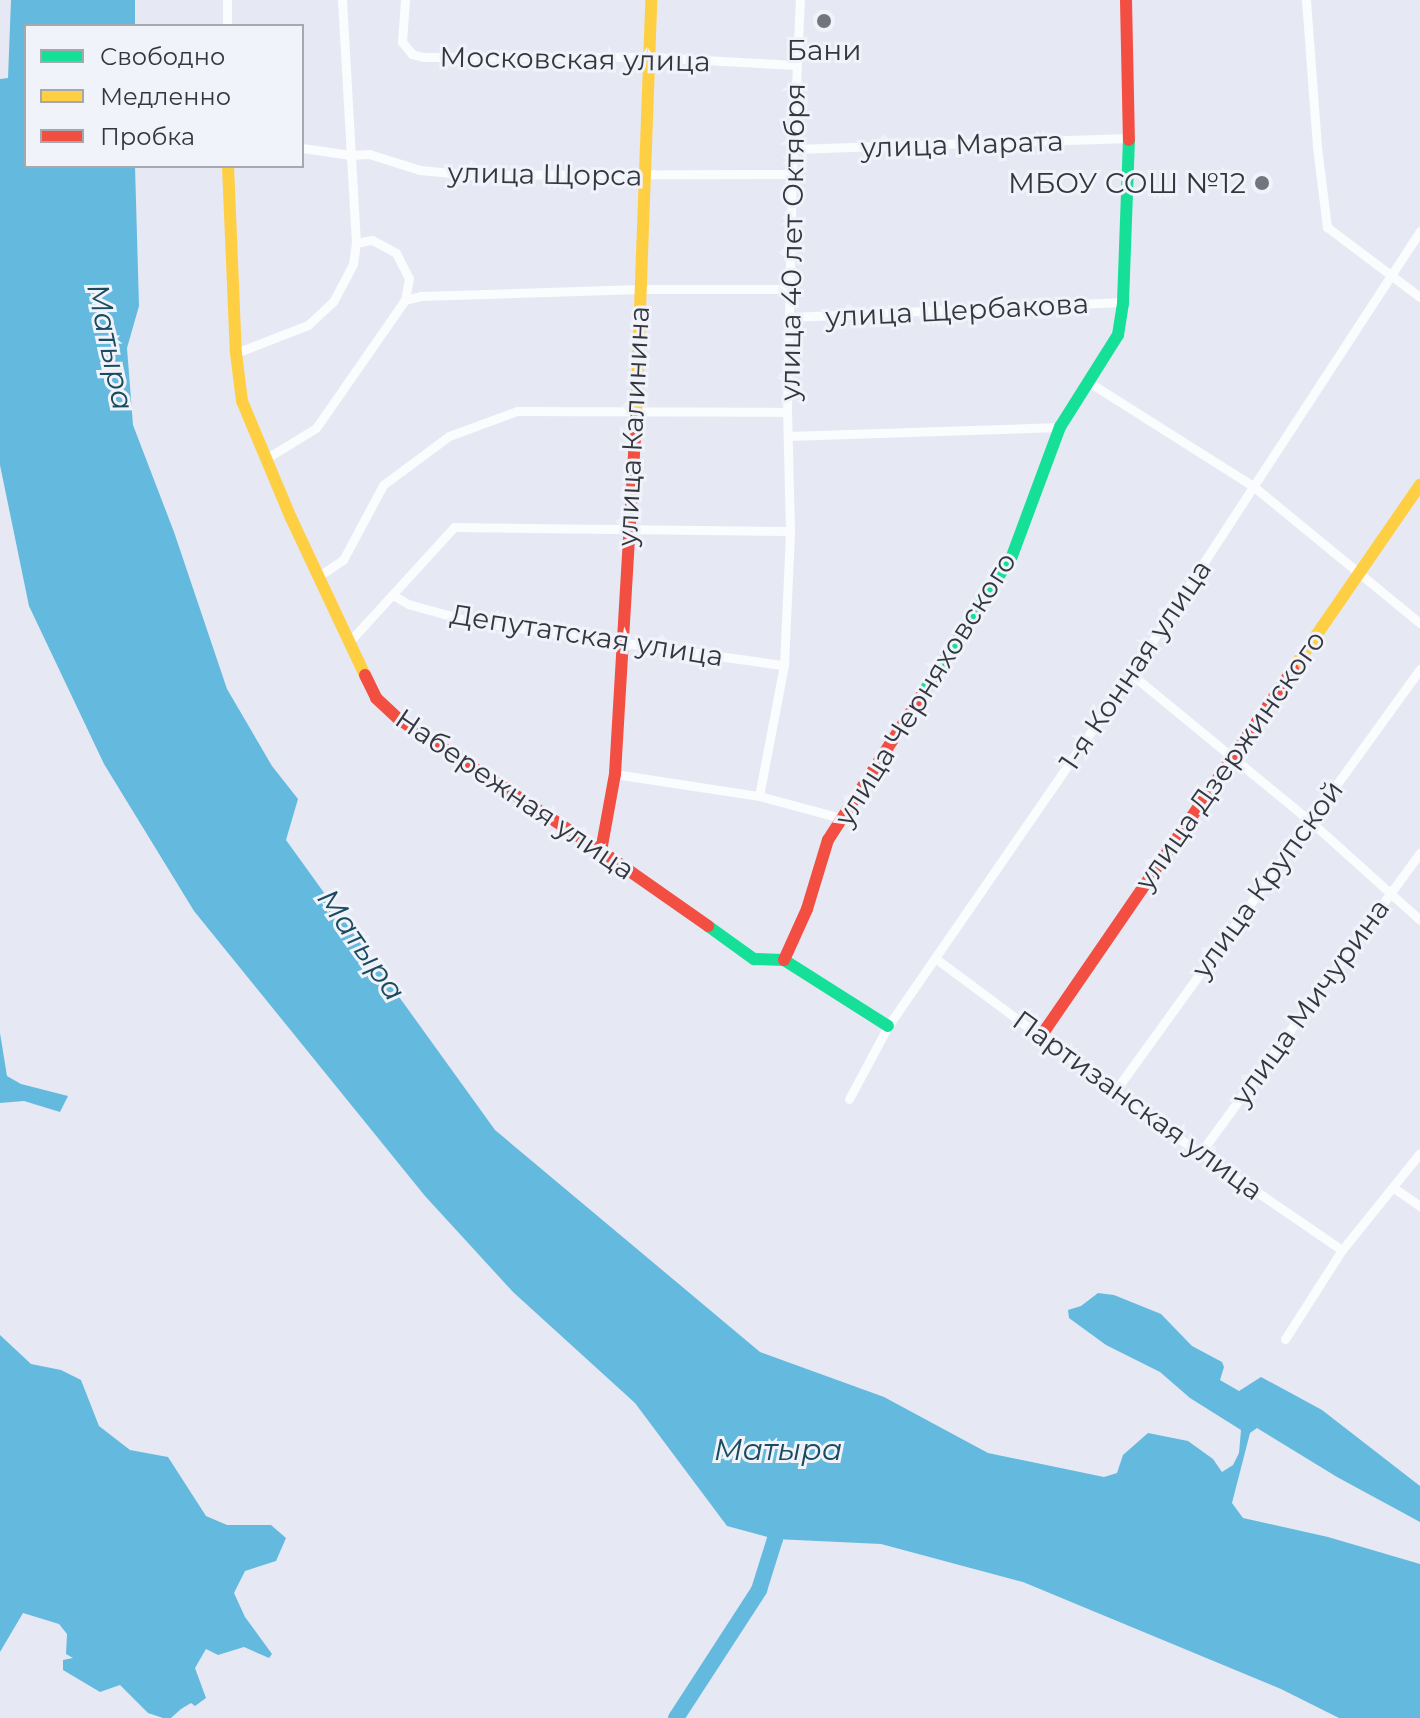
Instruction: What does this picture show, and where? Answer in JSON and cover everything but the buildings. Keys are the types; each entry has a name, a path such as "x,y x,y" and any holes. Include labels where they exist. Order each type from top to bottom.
{"street":[{"path":"227,0 227,24"},
{"path":"236,353 308,325 333,302 353,264 356,243 342,0"},
{"name":"Московская улица","path":"405,0 402,42 412,54 423,57 648,57 796,65"},
{"name":"улица Калинина","path":"601,851 615,774 620,643 636,411 651,0"},
{"name":"улица 40 лет Октября","path":"759,796 784,665 790,531 787,412 792,174 800,0"},
{"name":"улица Черняховского","path":"784,960 807,909 828,840 845,819 1012,556 1060,427 1118,335 1123,302 1129,138 1126,0"},
{"path":"1306,0 1317,147 1327,227 1420,297"},
{"name":"улица Марата","path":"794,149 1129,138"},
{"name":"улица Щорса","path":"304,148 350,155 369,154 420,170 471,175 644,177 792,174"},
{"name":"Набережная улица","path":"228,168 236,353 242,401 376,698 400,720 601,851 754,959 784,960 888,1026"},
{"name":"1-я Конная улица","path":"849,1099 888,1026 1131,674 1420,231"},
{"path":"267,458 316,428 405,300 409,278 396,253 372,240 356,243"},
{"path":"405,300 421,296 640,289 791,289"},
{"name":"улица Щербакова","path":"791,317 1123,302"},
{"path":"1090,383 1253,486 1420,623"},
{"path":"319,576 343,560 383,485 449,436 517,411 787,412"},
{"name":"улица 40 лет Октября","path":"788,436 1060,427"},
{"name":"улица Дзержинского","path":"1041,1036 1420,485"},
{"path":"350,641 454,527 628,532 790,531"},
{"name":"Депутатская улица","path":"393,595 408,604 469,621 784,665"},
{"name":"улица Крупской","path":"1115,1091 1420,669"},
{"path":"1131,674 1309,820 1420,920"},
{"path":"615,774 759,796 845,819"},
{"name":"улица Мичурина","path":"1201,1152 1420,853"},
{"name":"Партизанская улица","path":"935,958 1115,1091 1342,1250"},
{"path":"1285,1339 1342,1250 1420,1153"},
{"path":"1394,1188 1420,1206"}],"water":[{"name":"Матыра","path":"11,0 135,0 135,24 24,24 24,168 135,168 139,306 127,348 133,425 174,532 227,689 272,766 298,799 286,840 495,1130 760,1352 884,1397 988,1453 1104,1477 1117,1473 1123,1455 1148,1433 1188,1441 1213,1459 1222,1472 1233,1465 1239,1453 1241,1430 1190,1398 1160,1372 1106,1345 1069,1318 1068,1310 1081,1306 1098,1293 1114,1295 1161,1314 1192,1346 1222,1362 1224,1367 1220,1380 1239,1391 1261,1377 1322,1410 1420,1486 1420,1522 1337,1477 1257,1428 1250,1433 1232,1503 1243,1518 1328,1537 1420,1564 1420,1718 1339,1718 1281,1689 1023,1582 881,1544 775,1539 727,1526 635,1403 513,1292 425,1196 194,911 104,764 29,606 0,465 0,79 8,78"},
{"path":"0,1033 7,1076 21,1084 68,1096 60,1112 24,1101 0,1103"},
{"path":"0,1335 31,1364 61,1370 81,1380 99,1426 130,1450 168,1457 206,1516 227,1525 271,1525 286,1538 276,1561 245,1571 234,1593 245,1617 272,1654 269,1658 244,1647 218,1655 206,1649 195,1668 206,1698 195,1706 191,1703 171,1718 163,1718 148,1713 120,1685 100,1692 63,1670 63,1660 73,1658 66,1654 67,1634 59,1624 23,1613 0,1652"}],"waterway":[{"path":"676,1718 759,1590 775,1539 776,1519"}],"traffic: fast":[{"path":"923,693 1012,556 1060,427 1118,335 1123,302 1129,140"},
{"path":"708,926 754,959 784,960 888,1026"}],"traffic: slow":[{"path":"636,418 651,0"},
{"path":"228,168 236,353 242,401 291,518 365,675"},
{"path":"1293,669 1420,485"}],"traffic: jam":[{"path":"1126,0 1129,140"},
{"path":"601,851 615,774 636,418"},
{"path":"1041,1036 1293,669"},
{"path":"365,675 376,698 400,720 601,851 708,926"},
{"path":"784,960 807,909 828,840 923,693"}],"place":[{"name":"Бани","path":"824,21"},
{"name":"МБОУ СОШ №12","path":"1262,183"}]}
